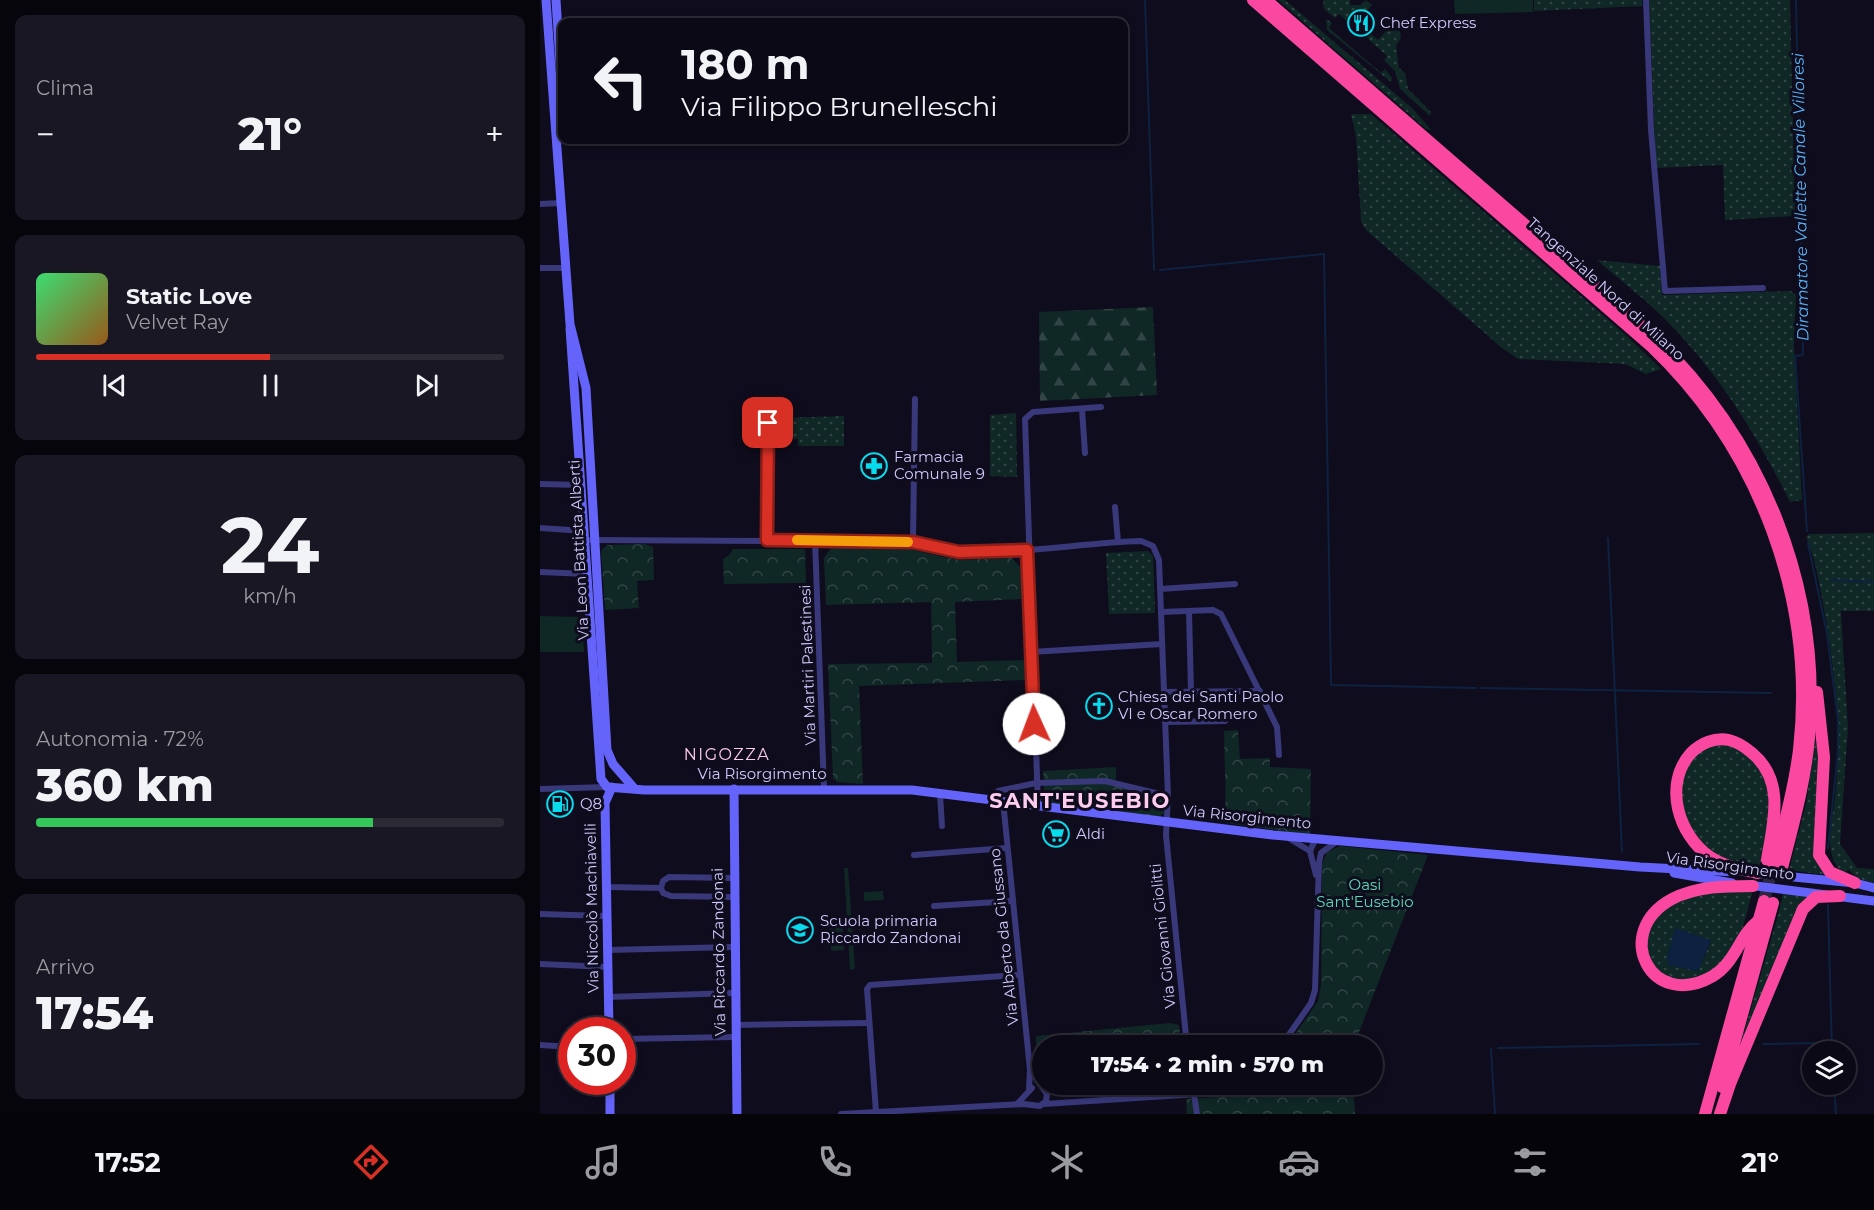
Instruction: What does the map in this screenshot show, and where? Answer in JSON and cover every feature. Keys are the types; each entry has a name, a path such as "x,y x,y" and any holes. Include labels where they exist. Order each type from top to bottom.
{"highway":[{"name":"Tangenziale Nord di Milano","path":"1253,0 1651,346 1690,387 1731,444 1758,494 1780,554 1791,595 1800,651 1802,693 1799,750 1789,806 1774,866"},
{"name":"Tangenziale Nord di Milano","path":"1266,0 1621,307 1688,372 1732,429 1763,485 1787,546 1803,608 1810,672 1809,736 1801,793 1774,866"},
{"path":"1803,608 1810,624 1824,757 1819,855 1830,872 1855,884"},
{"path":"1757,873 1737,869 1711,858 1693,842 1683,826 1678,806 1677,786 1686,759 1699,746 1716,739 1733,741 1758,757 1768,772 1774,791 1774,866"},
{"path":"1753,886 1694,891 1666,903 1644,927 1641,945 1643,957 1651,971 1664,982 1675,986 1697,982 1713,976 1725,966 1739,949 1746,930 1758,921"},
{"path":"1720,1114 1730,1083 1803,909 1816,897 1840,896"},
{"path":"1705,1114 1758,921 1768,902 1714,1114"}],"street":[{"name":"Via Leon Battista Alberti","path":"556,0 558,30"},
{"path":"1646,0 1653,165 1665,291 1763,288"},
{"name":"Via Leon Battista Alberti","path":"544,4 562,203 580,485 607,750 619,772"},
{"path":"544,4 554,20 558,47"},
{"name":"Via Leon Battista Alberti","path":"558,144 558,151"},
{"path":"540,204 562,203"},
{"path":"540,268 566,268"},
{"name":"Via Leon Battista Alberti","path":"570,328 585,380 587,574 608,782"},
{"path":"576,419 580,398 584,400 587,415"},
{"path":"913,542 915,399"},
{"path":"1038,806 1027,550 1025,419 1033,412 1101,407"},
{"path":"1082,409 1085,453"},
{"path":"767,540 768,423"},
{"path":"540,484 580,485"},
{"path":"540,528 587,538 913,542 959,552 1027,550 1118,542 1116,507"},
{"name":"Via Martiri Palestinesi","path":"815,540 824,789"},
{"name":"Via Giovanni Giolitti","path":"1118,542 1141,541 1154,546 1158,553 1168,796 1167,823 1173,918 1186,1035"},
{"path":"540,572 587,574"},
{"path":"1160,589 1234,584"},
{"path":"1189,611 1191,691"},
{"path":"1161,612 1219,611 1278,731 1279,755"},
{"path":"1031,652 1162,644"},
{"path":"1164,692 1260,691"},
{"path":"1165,722 1225,721"},
{"path":"540,789 591,788 608,782 609,768 619,772 636,788"},
{"name":"Via Niccolò Machiavelli","path":"609,1017 605,803 608,782 619,772"},
{"path":"998,791 1036,783 1105,781 1168,796"},
{"name":"Via Risorgimento","path":"608,782 636,788 896,789 1316,840 1640,867 1757,873 1874,888"},
{"name":"Via Riccardo Zandonai","path":"734,789 733,897 737,1114"},
{"path":"940,794 942,826"},
{"name":"Via Alberto da Giussano","path":"1003,801 1030,1070 1028,1092"},
{"path":"1281,836 1310,851"},
{"path":"1316,840 1310,851 1317,879"},
{"path":"1289,1035 1311,1003 1315,990 1317,879 1321,852 1316,840"},
{"path":"1321,852 1336,842"},
{"path":"914,855 1007,848"},
{"name":"Via Risorgimento","path":"1640,867 1753,886 1874,901"},
{"path":"733,878 669,877 664,879 661,888 663,893 670,896 733,897"},
{"path":"606,887 661,888"},
{"path":"933,906 1012,902"},
{"path":"540,914 606,916"},
{"path":"607,950 734,947"},
{"path":"540,964 608,967"},
{"path":"876,1112 867,989 873,983 1019,975"},
{"path":"608,997 735,993"},
{"path":"735,1025 869,1023"},
{"path":"636,1039 735,1037"},
{"path":"540,1045 558,1046"},
{"path":"1013,1106 1032,1090"},
{"path":"1028,1092 1032,1105"},
{"path":"610,1095 610,1114"},
{"path":"1044,1104 1047,1095"},
{"path":"1049,1095 1063,1102"},
{"path":"841,1114 1032,1105 1173,1095"},
{"path":"1194,1095 1197,1114"}],"green space":[{"path":"1278,0 1285,0 1412,108 1432,131 1425,128"},
{"path":"1323,0 1350,0 1350,5 1360,5 1366,0 1372,5 1357,22 1364,28 1360,33 1339,14 1335,18 1324,9"},
{"path":"1454,0 1533,0 1533,12 1455,14"},
{"path":"1534,0 1642,0 1643,6 1534,11"},
{"path":"1649,0 1790,0 1795,216 1725,220 1723,165 1656,168"},
{"path":"1390,18 1399,27 1401,38 1396,46 1399,68 1405,73 1408,89 1431,112 1430,116 1400,89 1395,71 1384,60 1387,56 1367,38 1371,34 1378,40 1392,24 1388,20"},
{"path":"1326,19 1332,23 1329,28 1381,73 1385,69 1392,78 1391,82 1327,30"},
{"path":"1351,114 1371,114 1628,337 1661,369 1646,374 1625,364 1518,359 1502,348 1366,230 1361,222 1356,136"},
{"path":"1597,260 1660,266 1662,295 1791,291 1796,295 1794,345 1802,500 1790,502 1736,406 1703,362 1666,320"},
{"path":"1153,307 1157,395 1040,401 1039,312"},
{"path":"1016,413 1017,477 990,476 990,415"},
{"path":"844,416 844,446 798,446 798,439 780,439 782,418"},
{"path":"1874,533 1874,611 1841,611 1848,728 1840,844 1857,868 1874,869 1874,883 1857,878 1849,870 1843,873 1832,857 1830,848 1838,750 1836,701 1820,587 1806,537 1809,534"},
{"path":"645,544 653,547 654,580 637,581 639,608 605,610 601,551 607,545"},
{"path":"831,548 908,549 958,560 1012,558 1021,568 1021,599 955,602 957,662 1024,660 1025,680 859,686 863,784 837,782 833,778 828,664 932,663 931,602 826,605 824,558"},
{"path":"733,549 805,549 806,583 724,584 723,559"},
{"path":"1148,551 1153,556 1155,613 1109,614 1106,553"},
{"path":"540,616 582,617 584,652 540,652"},
{"path":"1817,727 1825,875 1789,870 1806,804"},
{"path":"1238,730 1240,759 1270,758 1270,767 1311,769 1310,835 1226,823 1224,731"},
{"path":"1708,744 1732,744 1760,766 1770,788 1770,825 1759,868 1714,857 1686,826 1680,792 1688,763"},
{"path":"1116,767 1116,784 1164,797 1164,813 1159,817 1045,803 1043,771"},
{"name":"Oasi Sant'Eusebio","path":"1340,846 1428,855 1358,1035 1295,1035 1318,1001 1321,985 1322,864 1327,852"},
{"path":"844,868 848,868 855,969 850,970"},
{"path":"1753,890 1742,931 1717,969 1679,983 1656,974 1643,947 1656,914 1692,894","holes":["1675,928 1711,941 1698,971 1668,965"]},
{"path":"883,891 884,900 864,901 864,892"},
{"path":"1783,893 1808,895 1737,1056 1779,912"},
{"path":"843,925 844,950 831,951 830,926"},
{"path":"1170,1023 1179,1025 1180,1035 1046,1035"},
{"path":"1354,1095 1355,1114 1187,1114 1186,1099 1234,1096"}],"water":[{"path":"1675,928 1711,940 1698,971 1668,965 1667,957"}],"waterway":[{"path":"1145,0 1154,270"},
{"name":"Diramatore Vallette Canale Villoresi","path":"1796,0 1803,355 1795,356 1807,531"},
{"path":"1160,270 1324,254 1331,685 1476,688"},
{"path":"1608,538 1622,852"},
{"path":"1808,543 1827,634 1838,719 1838,752 1828,848"},
{"path":"1831,580 1874,582"},
{"path":"1481,688 1771,693"},
{"path":"1828,905 1832,1041"},
{"path":"1763,1044 1802,1043"},
{"path":"1498,1048 1699,1044"},
{"path":"1491,1049 1495,1114"},
{"path":"1835,1095 1836,1114"}],"tunnel":[{"path":"1764,901 1773,865"}],"slow traffic":[{"path":"797,540 908,542"}],"place":[{"name":"Chef Express","path":"1361,23"},
{"name":"Farmacia Comunale 9","path":"874,466"},
{"name":"Chiesa dei Santi Paolo VI e Oscar Romero","path":"1099,706"},
{"name":"Q8","path":"560,804"},
{"name":"Aldi","path":"1056,834"},
{"name":"Scuola primaria Riccardo Zandonai","path":"800,930"}],"district":[{"name":"NIGOZZA","path":"727,754"},
{"name":"SANT'EUSEBIO","path":"1080,801"}],"route":[{"path":"768,423 767,540 913,542 959,552 1027,550 1034,724"}]}
